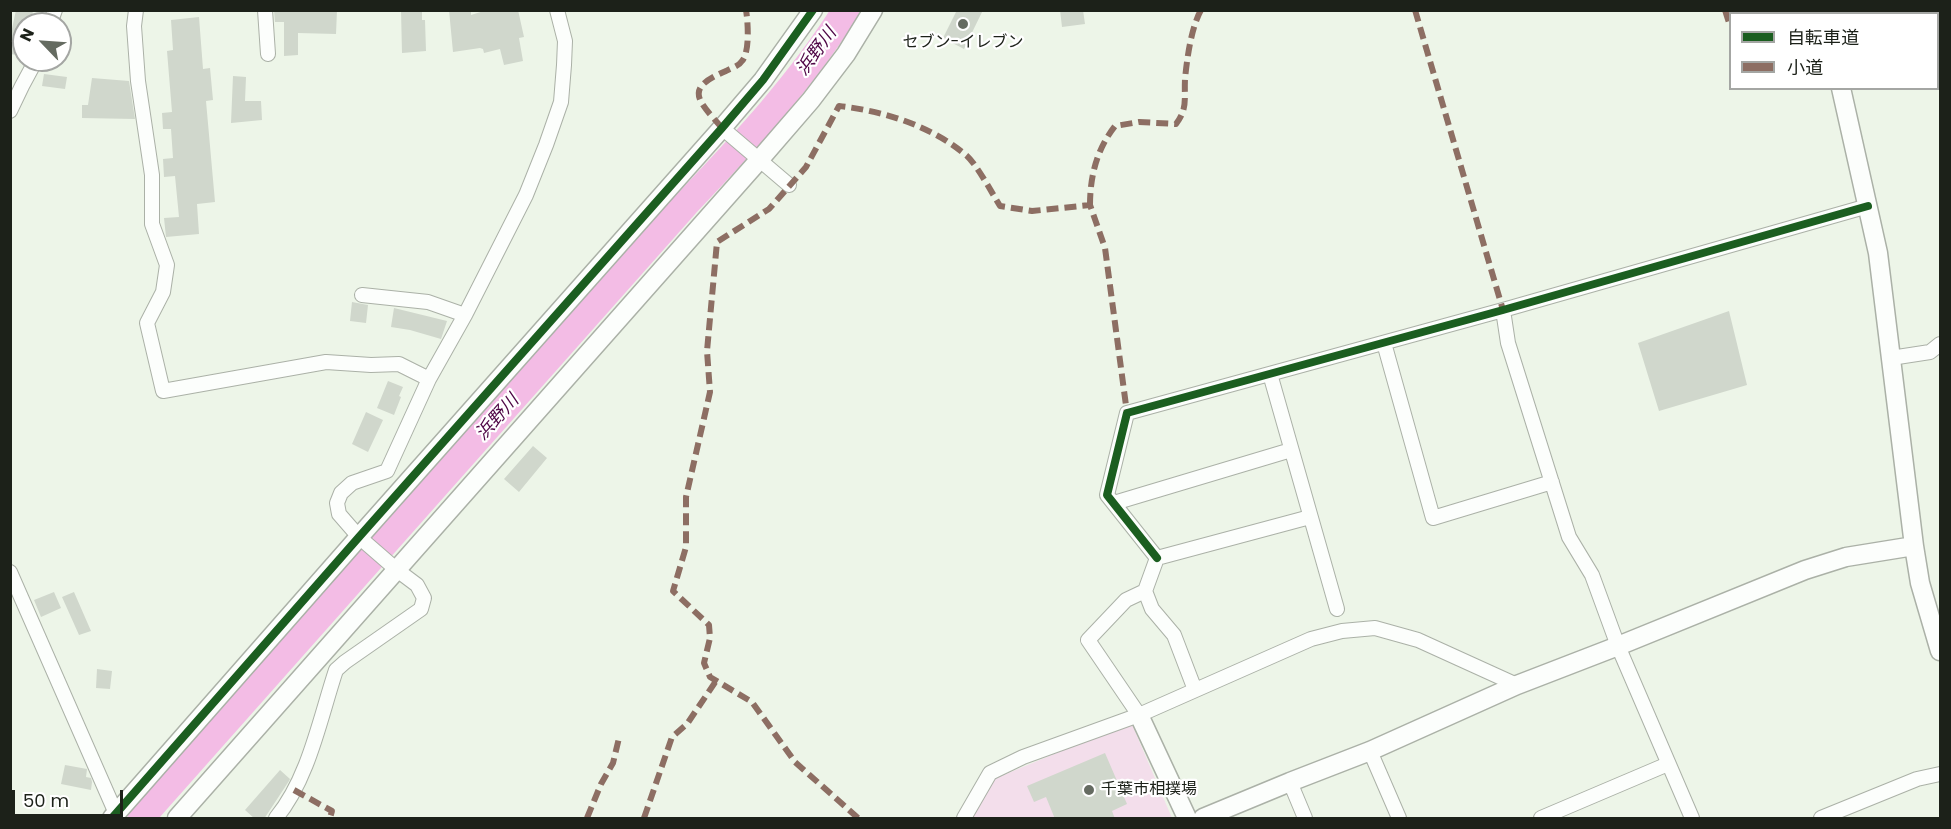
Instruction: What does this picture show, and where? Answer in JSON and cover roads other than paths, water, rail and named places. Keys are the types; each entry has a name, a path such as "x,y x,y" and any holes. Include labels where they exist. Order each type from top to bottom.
{"street":[{"path":"136,10 134,26 138,81 152,175 152,224 166,265 163,292 147,323 163,391 326,362 399,364 429,379"},
{"path":"266,10 268,54"},
{"path":"276,819 286,807 313,748 336,670 421,609 424,598 417,585 359,537 339,514 337,503 341,494 352,483 387,471 429,379 465,315 526,195 561,102 565,41 557,10"},
{"path":"10,572 116,817 359,537 722,128 763,80 813,10"},
{"path":"177,819 811,100 846,54 873,10"},
{"path":"10,111 30,72"},
{"path":"1841,90 1878,253 1920,583 1941,651"},
{"path":"722,128 789,185"},
{"path":"1157,558 1107,495 1127,413 1503,310 1868,206"},
{"path":"362,295 428,302 465,315"},
{"path":"1503,310 1508,343 1569,537 1592,575 1618,646 1692,819"},
{"path":"1384,343 1433,518 1552,482"},
{"path":"1891,358 1930,352 1941,344"},
{"path":"1270,374 1337,609"},
{"path":"1114,503 1291,450"},
{"path":"1157,558 1310,517"},
{"path":"1203,819 1370,751 1517,685 1805,570 1846,557 1914,546"},
{"path":"1157,558 1145,591 1152,609 1174,635 1195,690"},
{"path":"1145,591 1126,600 1088,640 1139,715 1187,819"},
{"path":"963,819 990,773 1023,757 1139,715 1311,639 1342,631 1375,628 1418,640 1517,685"},
{"path":"1370,751 1400,819"},
{"path":"1540,819 1668,764"},
{"path":"1825,818 1917,779 1941,774"},
{"path":"1290,782 1305,819"}],"waterway":[{"name":"浜野川","path":"141,818 686,204 750,135 791,87 829,37 846,10"}],"place":[{"name":"セブン-イレブン","path":"963,24"},
{"name":"千葉市相撲場","path":"1089,790"}]}
